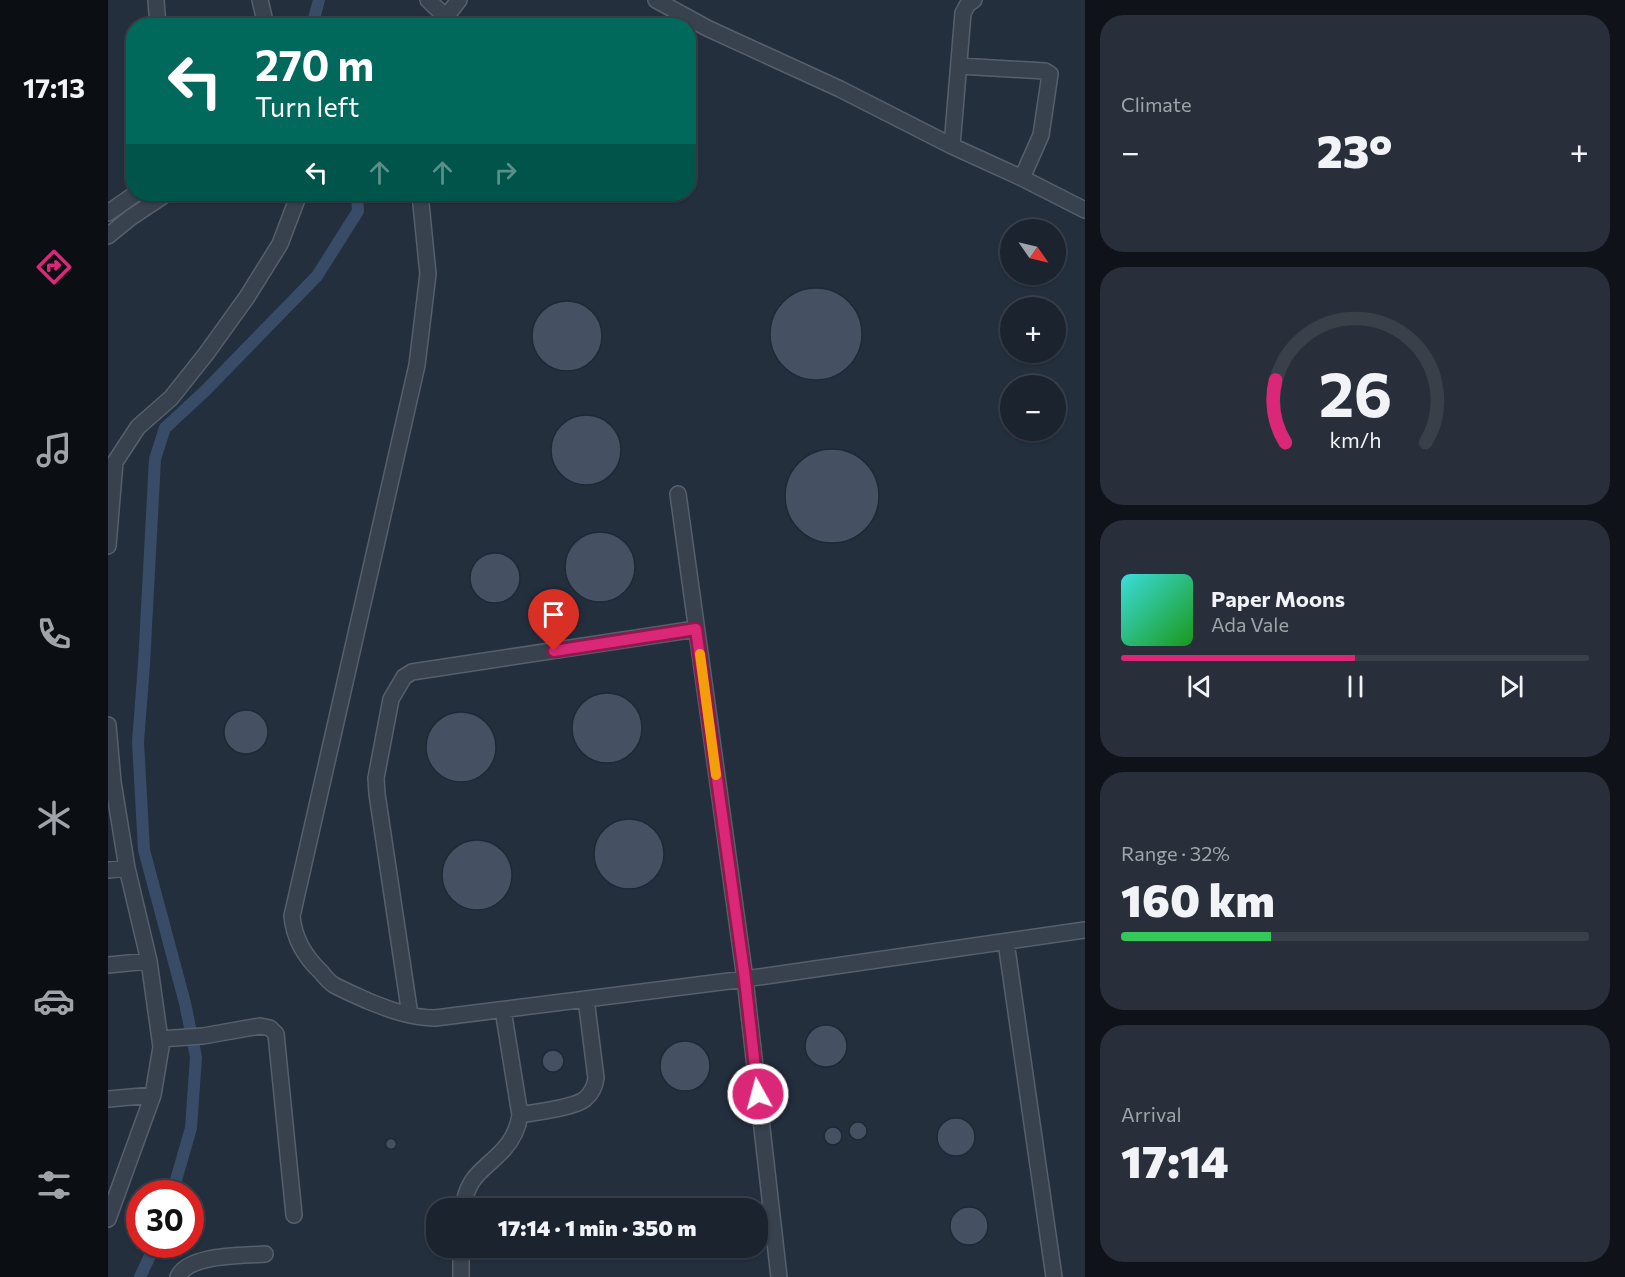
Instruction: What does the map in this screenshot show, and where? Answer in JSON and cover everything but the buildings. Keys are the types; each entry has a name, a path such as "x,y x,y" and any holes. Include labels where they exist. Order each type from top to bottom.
{"street":[{"path":"156,0 157,18"},
{"path":"260,0 264,17"},
{"path":"428,0 440,18"},
{"path":"444,18 459,0"},
{"path":"656,0 689,18"},
{"path":"952,146 963,13 968,4 974,0"},
{"path":"696,22 840,89 1085,210"},
{"path":"958,66 1045,71 1050,74 1041,135 1022,178"},
{"path":"108,236 156,201"},
{"path":"108,546 115,462 138,427 171,398 247,297 280,244 296,201"},
{"path":"421,201 428,274 417,365 291,916 298,944 310,963 333,984 380,1005 420,1018 435,1018 745,979 1085,930"},
{"path":"114,208 130,218"},
{"path":"678,494 745,979 779,1277"},
{"path":"410,1015 376,778 391,699 404,677 412,672 696,629"},
{"path":"108,725 113,782 127,868 149,961 163,1039 153,1095 116,1175 108,1219"},
{"path":"108,870 127,868"},
{"path":"1006,942 1054,1277"},
{"path":"108,965 149,961"},
{"path":"520,1115 574,1104 590,1094 595,1086 596,1078 586,999"},
{"path":"464,1198 469,1185 478,1173 505,1149 518,1127 520,1115 503,1010"},
{"path":"163,1039 203,1036 260,1026 270,1028 276,1034 294,1215"},
{"path":"108,1099 153,1095"},
{"path":"178,1277 180,1272 190,1264 208,1259 265,1254"},
{"path":"461,1258 461,1277"}],"waterway":[{"path":"314,18 319,0"},
{"path":"176,1180 191,1128 196,1057 185,1003 144,850 138,742 155,459 165,428 205,391 317,276 358,211 357,201"},
{"path":"140,1277 149,1258"}],"slow traffic":[{"path":"700,654 716,775"}],"route":[{"path":"554,651 696,629 745,979 758,1094"}]}
